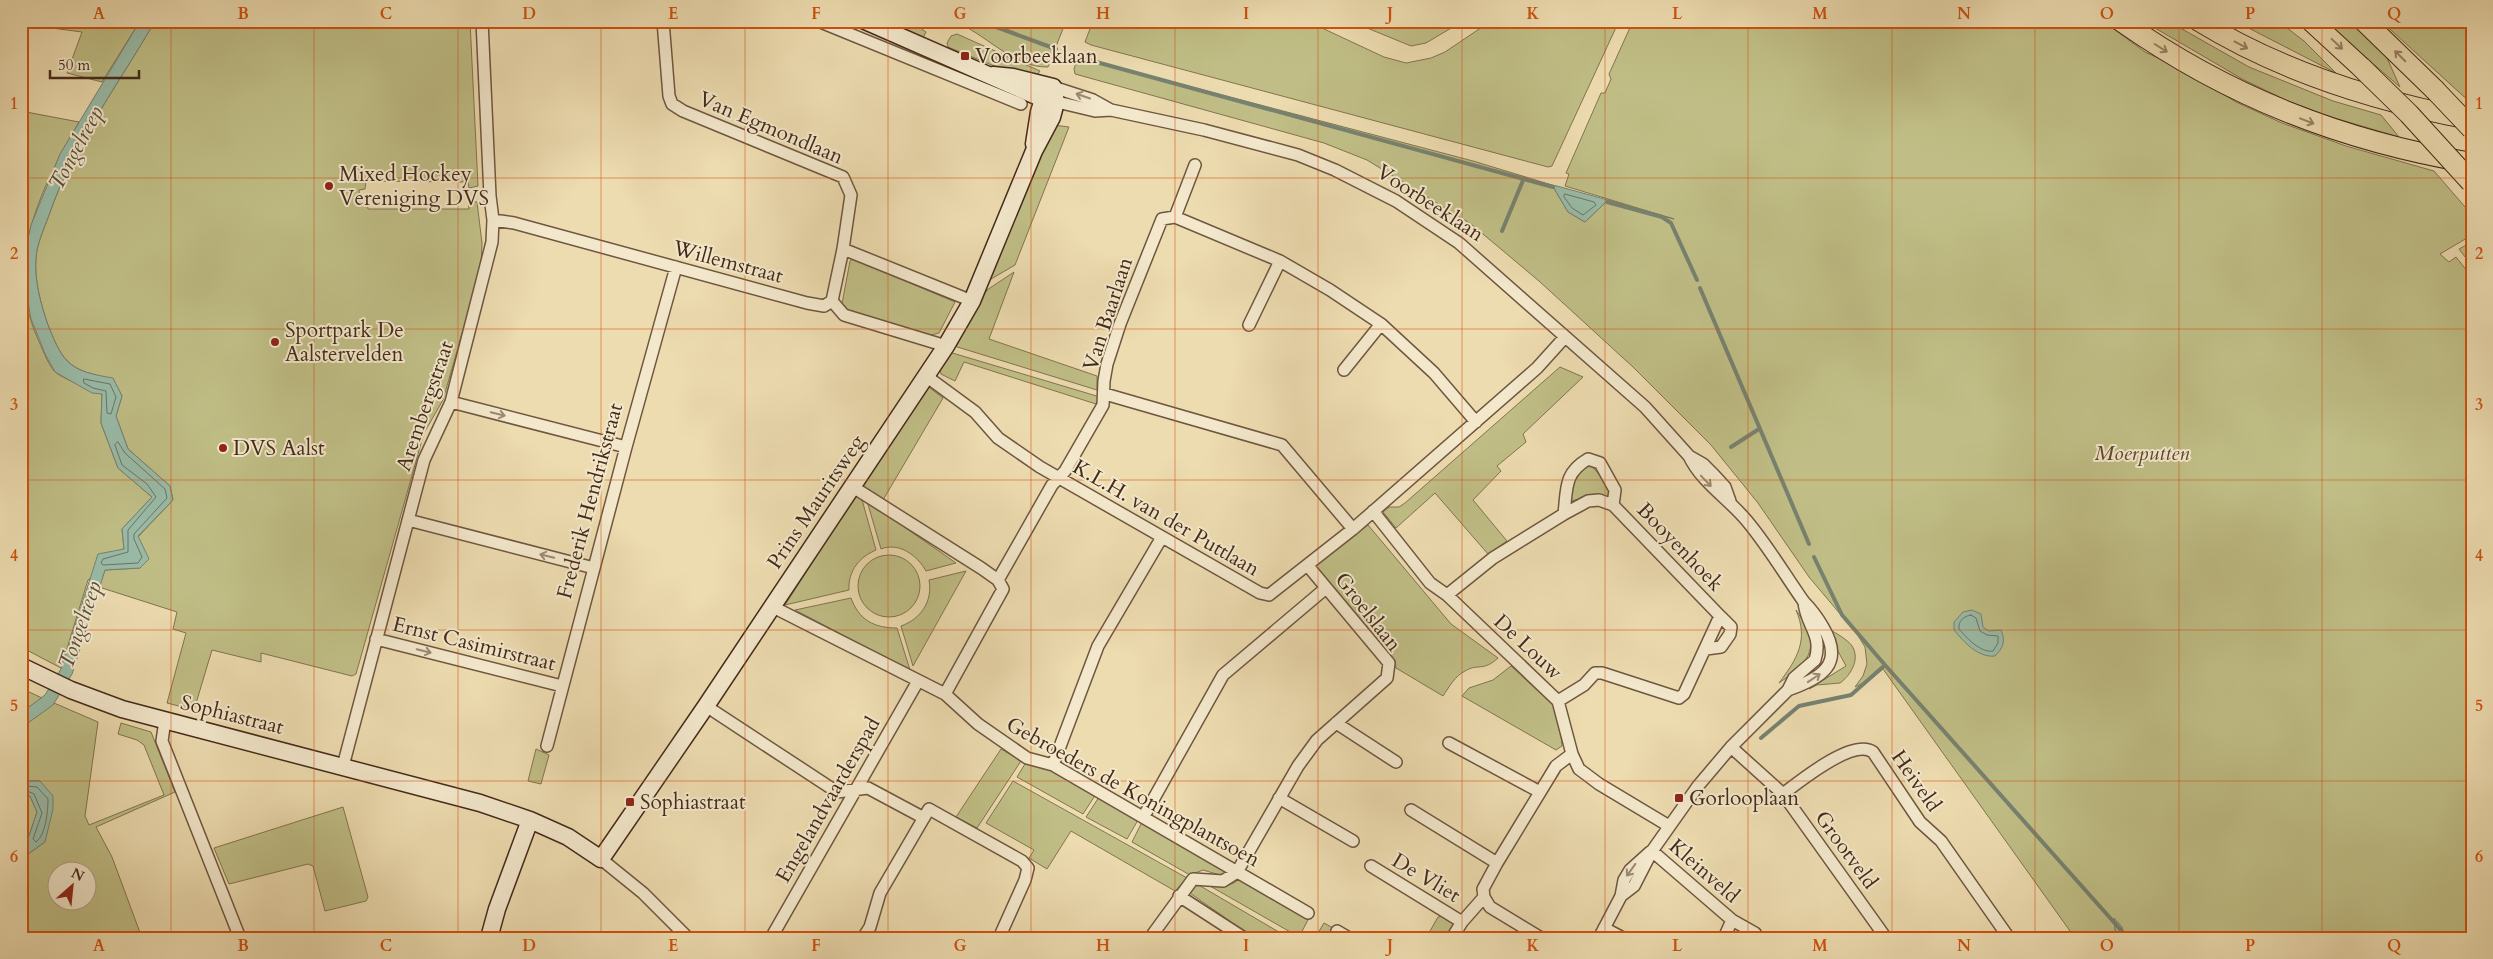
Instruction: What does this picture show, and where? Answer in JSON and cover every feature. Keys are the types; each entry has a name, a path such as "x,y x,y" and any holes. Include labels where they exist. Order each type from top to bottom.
{"highway":[{"path":"2121,21 2185,63 2287,113 2384,146 2472,164"},
{"path":"2199,21 2253,51 2326,82 2431,112 2472,119"},
{"path":"2311,21 2409,114 2472,182"},
{"path":"2364,21 2472,129"}],"street":[{"name":"Arembergstraat","path":"343,766 424,460 450,402 492,242 493,220 490,196 482,21"},
{"name":"Van Egmondlaan","path":"663,21 669,96 672,104 683,111 843,177 851,195 843,249 832,302"},
{"path":"818,21 1021,104"},
{"name":"Voorbeeklaan","path":"865,21 993,75 1009,85 1051,96 1095,111 1111,110 1204,130 1298,155 1344,174 1396,200 1459,243 1645,408 1689,456 1695,470 1717,493 1730,501 1749,523 1804,602 1813,610 1831,643 1832,656 1822,672 1804,684 1788,690"},
{"path":"988,91 993,75"},
{"name":"Prins Mauritsweg","path":"601,859 706,706 946,346 972,301 1034,151 1046,131 1051,96"},
{"path":"1195,165 1175,216 1280,261 1330,290 1381,324 1434,374 1476,422"},
{"name":"Van Baarlaan","path":"998,580 1052,485 1065,471 1103,405 1107,364 1155,234 1162,219 1175,216"},
{"name":"Willemstraat","path":"493,220 514,223 807,303 824,306 832,302"},
{"path":"843,249 972,301"},
{"path":"1249,325 1280,261"},
{"name":"Frederik Hendrikstraat","path":"547,746 676,267"},
{"path":"832,302 844,315 946,346"},
{"path":"1344,370 1381,324"},
{"name":"K.L.H. van der Puttlaan","path":"926,376 975,412 998,438 1058,478 1260,593 1268,595 1308,566 1353,529 1537,368 1565,338"},
{"path":"1105,394 1282,445 1353,529"},
{"path":"450,402 626,447"},
{"name":"Booyenhoek","path":"1564,514 1568,480 1576,466 1588,459 1600,463 1615,490 1613,505"},
{"path":"852,486 998,580 1002,589 945,694"},
{"name":"Booyenhoek","path":"1447,595 1493,558 1564,514 1588,502 1599,500 1613,505 1731,627 1730,634 1721,647 1706,649"},
{"name":"De Louw","path":"1373,511 1430,583 1447,595 1558,701 1572,754 1579,769 1599,784 1669,826"},
{"path":"408,520 594,568"},
{"path":"1053,765 1098,646 1162,537"},
{"name":"Groelslaan","path":"1237,872 1298,766 1317,740 1387,678 1389,663 1308,566"},
{"path":"1144,816 1223,675 1326,588"},
{"name":"Voorbeeklaan","path":"1788,690 1794,678 1815,660 1818,650 1818,640 1805,612 1804,602"},
{"name":"Gebroeders de Koningplantsoen","path":"771,606 945,694 978,724 1027,758 1053,765 1144,816 1308,913"},
{"name":"Booyenhoek","path":"1558,701 1584,685 1595,674 1602,673 1679,698 1684,694 1720,616"},
{"name":"Ernst Casimirstraat","path":"376,639 562,686"},
{"name":"Sophiastraat","path":"21,666 51,682 122,709 480,803 530,820 568,837 601,859 644,893 688,938"},
{"name":"Engelandvaarderspad","path":"771,938 918,681"},
{"path":"1622,938 1602,933 1621,896 1634,886 1652,851 1698,786 1731,748 1788,690"},
{"path":"706,706 837,792 868,788 926,813 1022,861 1028,868 1025,880 1000,938"},
{"path":"165,720 162,741 240,938"},
{"path":"1336,723 1396,762"},
{"path":"1449,743 1540,792"},
{"name":"Grootveld","path":"1731,748 1783,794 1884,937"},
{"name":"Heiveld","path":"1783,794 1821,766 1860,748 1867,748 1873,752 1920,822 1941,841 2009,938"},
{"name":"De Vliet","path":"1452,938 1462,922 1484,897 1483,889 1497,863 1556,766 1572,754"},
{"path":"1279,798 1353,841"},
{"path":"1411,810 1497,863"},
{"path":"863,938 870,927 880,893 926,813"},
{"path":"489,938 497,909 530,820"},
{"name":"Kleinveld","path":"1652,851 1732,920 1751,929 1755,933 1754,938"},
{"name":"De Vliet","path":"1370,866 1462,922"},
{"path":"1150,938 1178,896 1193,879 1223,881 1237,872"},
{"path":"1178,896 1244,938"},
{"path":"1484,897 1490,907 1540,938"},
{"name":"Kleinveld","path":"1724,938 1732,920"},
{"path":"1337,931 1349,938"}],"green space":[{"path":"21,21 140,21 102,82 67,73 82,32 21,24"},
{"name":"Sportpark De Aalstervelden","path":"155,21 470,21 478,186 469,188 468,182 366,181 365,189 359,190 360,200 367,201 368,209 469,209 468,201 477,202 482,243 481,267 443,400 424,433 356,674 352,676 261,653 261,662 212,650 194,710 167,703 186,633 173,629 177,612 99,587 105,570 140,568 138,537 173,500 170,486 128,449 116,416 122,396 113,379 78,369 65,358 59,349 43,309 36,275 39,241 70,164"},
{"path":"883,21 910,21 926,32 923,38"},
{"path":"953,21 1066,21 1048,67 1035,66 1023,62 965,26"},
{"path":"1093,21 1307,21 1384,57 1406,63 1431,58 1445,52 1491,21 1619,21 1552,166 1548,167 1091,45 1085,42"},
{"path":"1350,21 1463,21 1426,43 1411,46"},
{"name":"Moerputten","path":"1633,21 2103,21 2145,52 2181,68 2236,102 2282,123 2346,146 2434,171 2472,215 2472,235 2440,254 2449,262 2456,257 2472,277 2472,938 2123,938 2122,927 2114,919 2116,938 2075,938 1883,669 1871,679 1855,687 1863,676 1867,664 1865,647 1857,634 1809,577 1758,503 1711,445 1633,367 1539,281 1471,224 1367,160 1324,143 1075,74 1074,69 1078,57 1473,161 1552,185 1568,212 1585,222 1608,200 1674,219 1565,186 1569,174 1566,173 1601,93 1605,93 1611,79 1609,74"},
{"path":"2143,21 2168,21 2249,67 2333,101 2381,115 2399,137 2331,117 2290,102 2244,80"},
{"path":"2235,21 2278,21 2304,41 2336,73"},
{"path":"2324,21 2351,21 2383,49 2400,87"},
{"path":"2381,21 2472,23 2472,104"},
{"path":"957,34 1040,71 1035,78 1004,70 948,47 947,43 951,36"},
{"path":"21,111 79,122 40,199 31,226 26,253 24,281 28,309 37,337 54,371 102,394 101,423 118,468 152,497 122,529 124,549 88,580 61,668 21,647"},
{"path":"1053,125 1069,127 1015,265 986,282"},
{"path":"2472,242 2472,266 2459,249"},
{"path":"853,259 955,302 939,333 931,335 841,309 850,261"},
{"path":"1014,272 989,339 1097,376 1097,390 951,345 987,290"},
{"path":"949,352 1100,397 1096,404 964,362 955,381 941,374 939,366"},
{"path":"1560,367 1583,377 1523,434 1526,442 1497,466 1501,471 1473,500 1507,541 1488,554 1435,493 1396,528 1383,512 1389,507 1399,507 1405,503"},
{"path":"925,384 943,398 883,500 862,487"},
{"path":"1590,464 1610,487 1609,498 1596,495 1571,501 1572,480"},
{"path":"855,496 861,496 876,550 865,556 856,565 849,583 849,590 785,605"},
{"path":"867,501 956,563 926,571 918,560 907,551 894,547 881,549"},
{"path":"1368,525 1451,624 1498,658 1488,665 1461,673 1452,682 1443,696 1396,668 1395,662 1314,566"},
{"path":"889,555 906,560 911,564 915,569 920,586 915,603 911,608 906,612 889,617 872,612 867,608 863,603 858,586 863,569 867,564 872,560"},
{"path":"966,571 913,666 901,626 914,619 924,608 929,595 929,580"},
{"path":"851,598 858,612 868,621 889,628 897,628 910,670 795,610"},
{"path":"1796,610 1809,634 1810,651 1800,667 1779,683 1791,666 1799,649 1801,631"},
{"path":"1825,627 1841,636 1851,645 1854,650 1855,662 1849,674 1840,683 1817,685 1809,689 1846,666"},
{"path":"1511,666 1554,706 1560,722 1562,746 1556,750 1462,696 1469,688 1493,680"},
{"path":"27,691 42,698 21,713 21,693"},
{"path":"54,703 98,722 85,816 89,825 164,795 144,745 137,740 118,734 121,723 151,732 175,792 96,827 112,857 142,938 21,938 21,859 45,842 40,781 21,781 21,728"},
{"path":"536,749 549,755 541,784 528,781"},
{"path":"1001,749 1021,761 977,828 956,817"},
{"path":"1028,763 1058,773 1096,794 1083,814 1017,777 1025,764"},
{"path":"1013,781 1187,878 1175,891 1071,831 1047,869 1029,858 1034,850 986,823"},
{"path":"21,796 30,796 37,812 28,839 21,843"},
{"path":"1099,797 1138,820 1127,839 1086,817"},
{"path":"343,807 368,897 366,901 325,911 313,866 308,864 229,884 214,848"},
{"path":"1142,822 1231,873 1223,876 1203,870 1190,875 1132,842"},
{"path":"1241,878 1309,918 1299,937 1203,882 1223,886"},
{"path":"1194,884 1289,938 1254,938 1187,891"},
{"path":"1442,916 1453,923 1454,927 1448,937 1439,932 1436,938 1426,938 1438,917"},
{"path":"1324,923 1333,928 1331,932 1340,938 1315,938"}],"water":[{"name":"Tongelreep","path":"140,21 155,21 70,164 39,241 36,275 43,309 59,350 78,369 87,373 113,378 122,396 116,416 128,449 170,486 173,500 138,536 149,559 140,568 105,570 72,674 53,705 21,728 21,713 45,695 61,669 98,554 124,549 122,529 152,497 118,468 101,423 102,394 92,393 55,372 46,356 31,319 24,280 23,261 31,225 60,154"},
{"path":"1552,185 1608,200 1585,222 1568,212"},
{"path":"1972,610 1981,614 1983,627 1989,631 2001,630 2003,644 1995,656 1977,652 1954,630 1954,622 1963,612"},
{"path":"21,781 40,781 53,796 53,809 45,842 21,859 21,843 28,839 37,812 30,796 21,796"},
{"path":"2114,918 2122,927 2123,938 2116,938"}],"waterway":[{"path":"980,21 1056,49"},
{"path":"1064,27 1067,21"},
{"path":"1078,57 1553,187"},
{"path":"1502,231 1524,178"},
{"path":"1607,202 1662,217 1671,223 1697,280"},
{"path":"1700,288 1809,544"},
{"path":"1731,447 1759,429"},
{"path":"1761,738 1799,706 1851,695 1885,665 1842,615 1814,557"},
{"path":"1885,665 2128,938"}],"place":[{"name":"Voorbeeklaan","path":"965,56"},
{"name":"Mixed Hockey Vereniging DVS","path":"329,186"},
{"name":"Sportpark De Aalstervelden","path":"275,342"},
{"name":"DVS Aalst","path":"223,448"},
{"name":"Gorlooplaan","path":"1679,798"},
{"name":"Sophiastraat","path":"630,802"}]}
